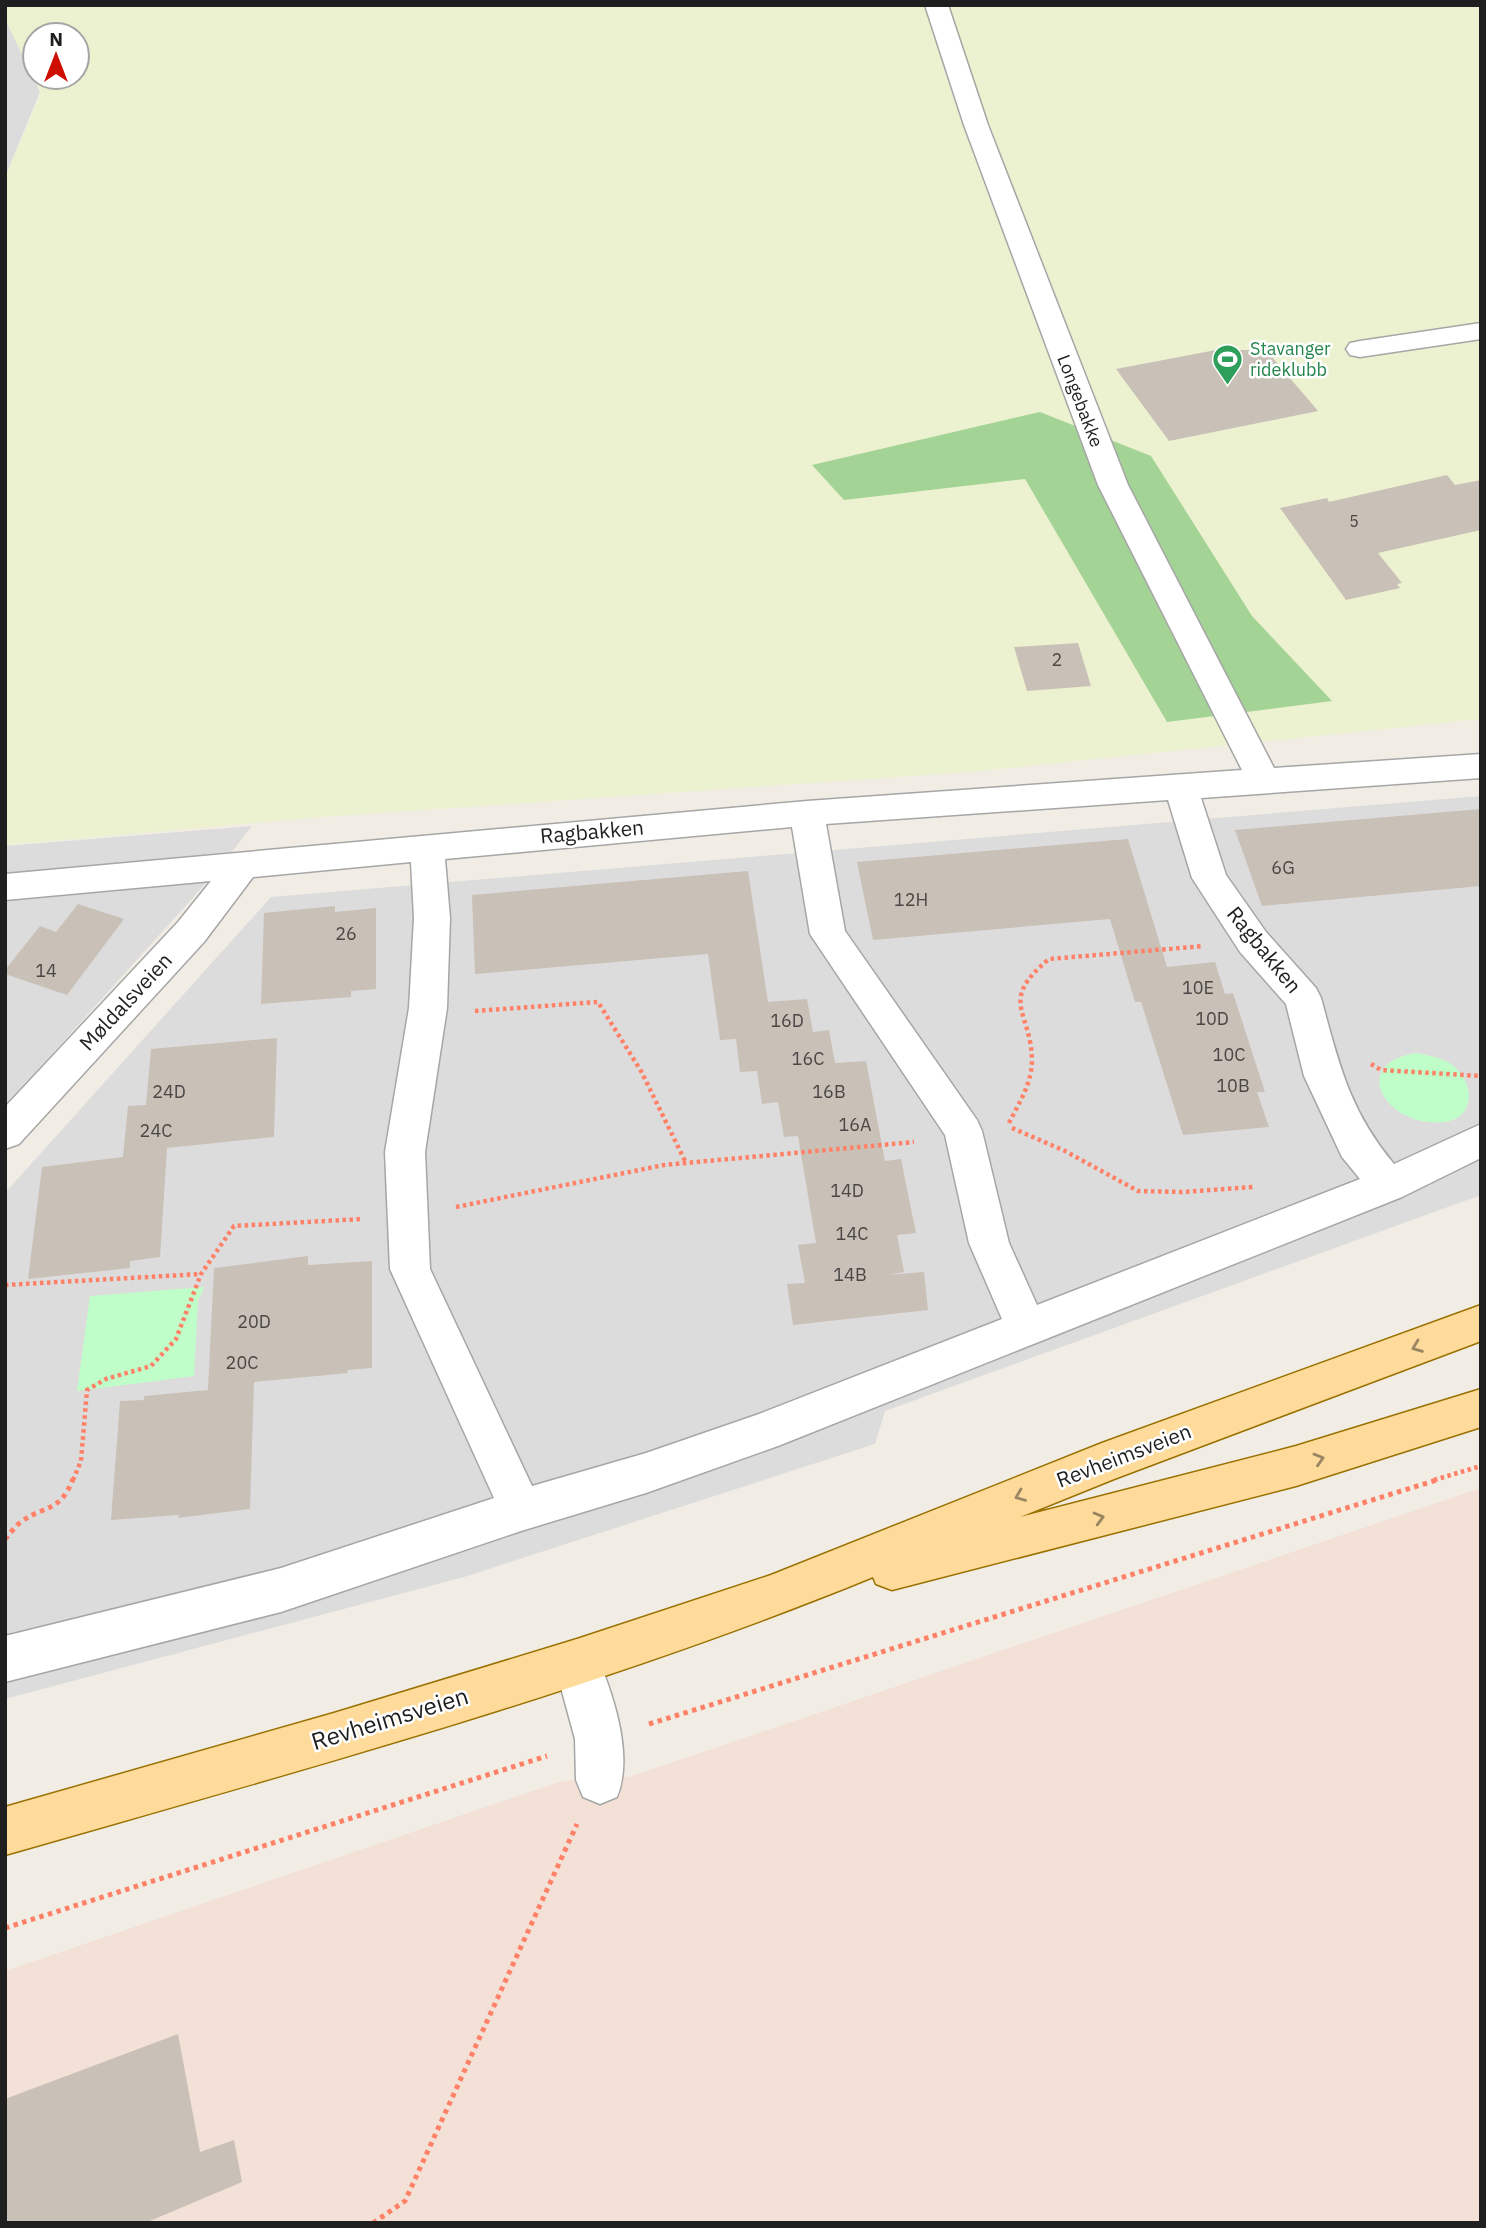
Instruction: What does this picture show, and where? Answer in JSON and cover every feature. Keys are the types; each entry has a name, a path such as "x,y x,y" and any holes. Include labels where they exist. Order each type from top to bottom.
{"main road":[{"name":"Revheimsveien","path":"5,1831 334,1737 577,1662 771,1597 1102,1463 1481,1323"},
{"name":"Revheimsveien","path":"771,1597 1049,1531 1283,1469 1481,1408"}],"street":[{"name":"Longebakke","path":"936,5 976,125 1112,485 1263,779"},
{"path":"1360,349 1481,331"},
{"name":"Ragbakken","path":"5,887 807,813 1263,779 1481,766"},
{"name":"Ragbakken","path":"1181,787 1210,878 1253,942 1303,998 1323,1076 1356,1146 1388,1185"},
{"path":"807,813 828,934 962,1131 989,1242 1027,1328"},
{"path":"427,846 432,918 428,1009 405,1152 410,1269 521,1510"},
{"name":"Møldalsveien","path":"5,1133 191,932 242,866"},
{"path":"5,1659 281,1590 521,1510 646,1474 763,1432 1388,1185 1481,1140"},
{"path":"577,1662 600,1760"}],"path":[{"path":"1253,942 1049,959 1037,967 1022,984 1020,1015 1030,1046 1031,1077 1007,1126 1065,1151 1138,1191 1182,1192 1261,1186"},
{"path":"468,1014 470,1011 598,1002 641,1071 686,1163"},
{"path":"1381,1070 1481,1076"},
{"path":"5,1539 22,1521 48,1510 67,1494 81,1461 87,1390 106,1379 151,1366 176,1339 201,1275 234,1226 406,1216 502,1199 613,1173 686,1163 935,1140 962,1131"},
{"path":"5,1285 201,1275"},
{"path":"5,1928 600,1760 1481,1466"},
{"path":"373,2223 405,2201 568,1840 600,1760"}],"shaded area":[{"path":"5,18 21,52 21,91 40,92 5,177"},
{"path":"1481,796 1481,1195 885,1411 875,1444 464,1577 5,1699 5,1193 271,897"},
{"path":"252,826 218,870 5,1106 5,846"},
{"path":"1481,1488 1481,2223 5,2223 5,1971 562,1781 629,1777"}],"green space":[{"path":"5,5 1481,5 1481,719 970,772 323,817 5,845 5,178 40,91 91,91 91,21 21,21 21,52 5,19"},
{"path":"1040,412 1151,456 1252,616 1332,701 1167,722 1025,479 844,500 812,465"},
{"path":"1416,1053 1447,1062 1462,1075 1469,1092 1468,1100 1462,1114 1455,1119 1425,1122 1407,1116 1392,1106 1383,1095 1379,1082 1383,1070 1395,1060"},
{"path":"204,1287 198,1301 194,1376 77,1391 90,1296"}],"building":[{"path":"1216,350 1266,350 1318,411 1169,441 1116,369"},
{"path":"1447,475 1455,485 1481,480 1481,530 1378,553 1402,583 1397,584 1400,588 1346,600 1280,508 1327,498 1329,502"},
{"path":"1078,643 1091,686 1027,691 1014,647"},
{"path":"1481,809 1481,886 1262,906 1235,830"},
{"path":"1128,839 1167,967 1215,962 1225,994 1233,993 1265,1092 1257,1092 1269,1127 1183,1135 1141,1002 1135,1002 1110,919 873,940 857,862"},
{"path":"748,871 768,1002 807,999 813,1032 829,1030 835,1063 866,1061 885,1161 901,1159 916,1233 897,1235 904,1272 888,1275 924,1272 928,1310 793,1325 787,1284 805,1283 798,1245 816,1243 798,1136 784,1137 778,1102 762,1104 757,1071 740,1072 736,1039 720,1040 708,954 475,974 472,895"},
{"path":"78,904 124,919 67,995 5,974 5,970 40,926 56,932"},
{"path":"335,906 335,912 376,908 376,989 351,991 351,997 261,1004 264,913"},
{"path":"277,1038 274,1137 167,1148 160,1257 130,1261 130,1268 28,1279 42,1167 123,1157 128,1106 146,1105 151,1049"},
{"path":"308,1256 308,1265 372,1261 372,1368 347,1370 348,1373 254,1382 250,1509 178,1518 179,1515 111,1520 120,1401 208,1390 214,1268"},
{"path":"178,2034 200,2152 234,2140 242,2182 145,2223 5,2223 5,2099"}],"place":[{"name":"Stavanger rideklubb","path":"1227,386"}]}
